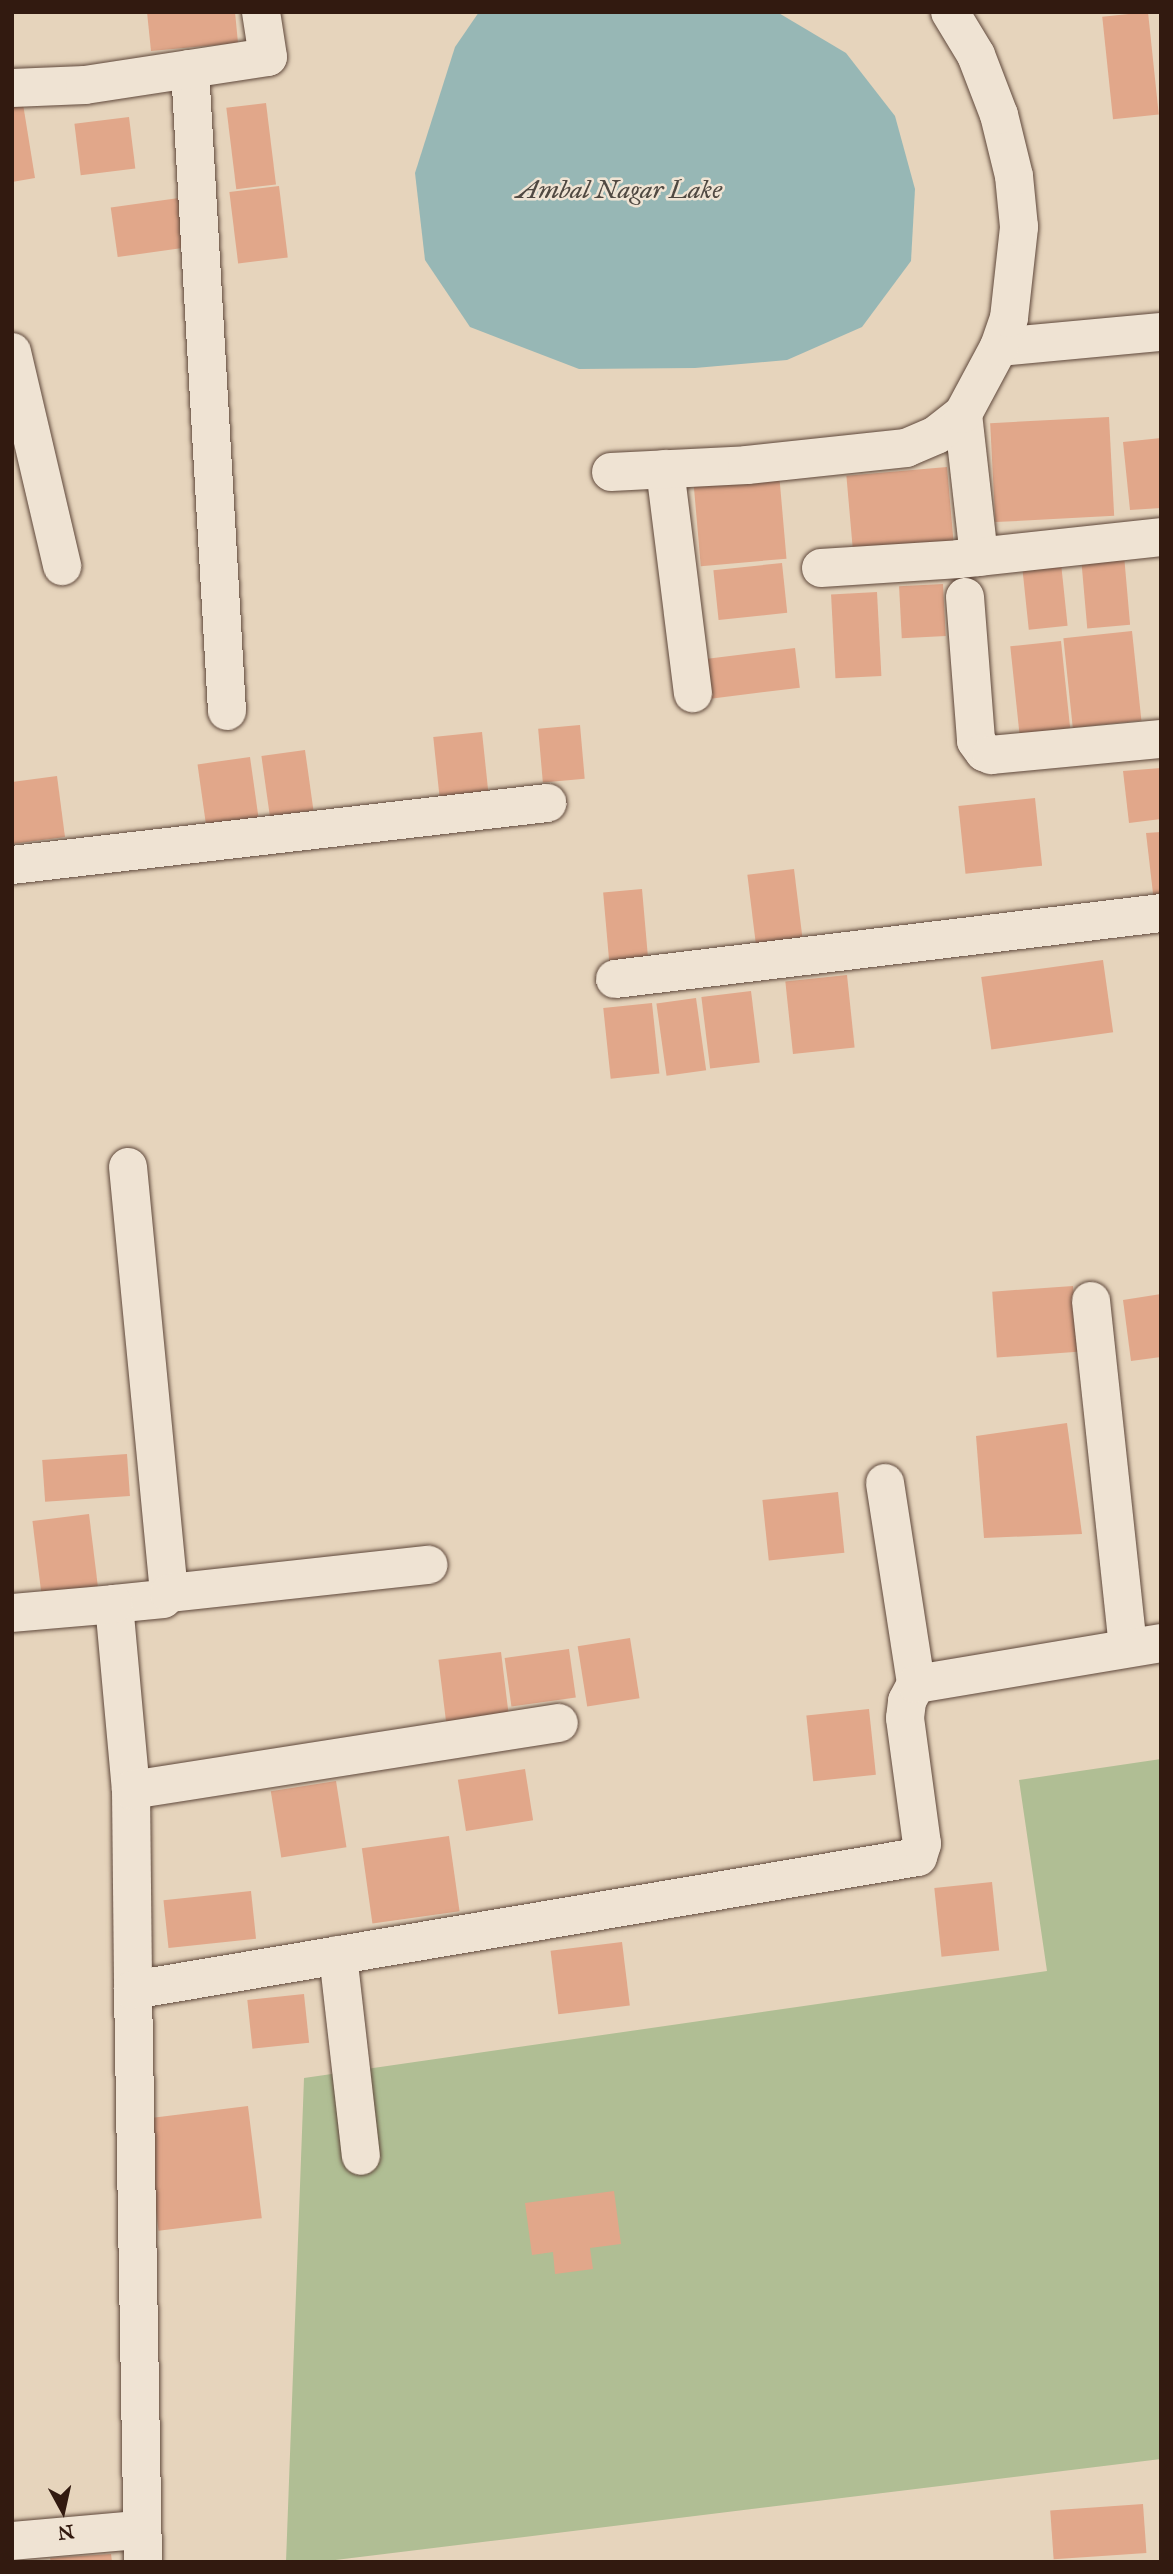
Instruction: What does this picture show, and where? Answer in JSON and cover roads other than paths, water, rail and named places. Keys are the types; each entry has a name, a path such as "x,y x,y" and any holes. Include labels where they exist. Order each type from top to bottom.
{"street":[{"path":"12,88 85,85 268,57 261,12"},
{"path":"611,472 906,448 936,435 963,414 999,347 1009,318 1017,252 1014,176 999,115 976,55 950,12"},
{"path":"190,69 227,711"},
{"path":"999,347 1161,332"},
{"path":"12,352 62,566"},
{"path":"963,414 979,557"},
{"path":"665,469 693,693"},
{"path":"821,568 979,557 1161,537"},
{"path":"965,597 976,741 984,751 991,755 1161,739"},
{"path":"12,865 547,803"},
{"path":"615,979 1161,914"},
{"path":"128,1167 169,1593"},
{"path":"916,1684 1144,1645 1091,1301"},
{"path":"132,1990 918,1857 922,1844 905,1718 907,1701 916,1684 885,1483"},
{"path":"12,1613 163,1599 169,1593 428,1565"},
{"path":"12,2541 141,2546 131,1790 114,1604"},
{"path":"131,1790 559,1723"},
{"path":"338,1955 361,2156"}],"water":[{"name":"Ambal Nagar Lake","path":"479,12 777,12 846,53 895,116 915,189 911,261 862,327 787,360 695,368 579,369 470,327 425,260 415,173 455,47"}]}
